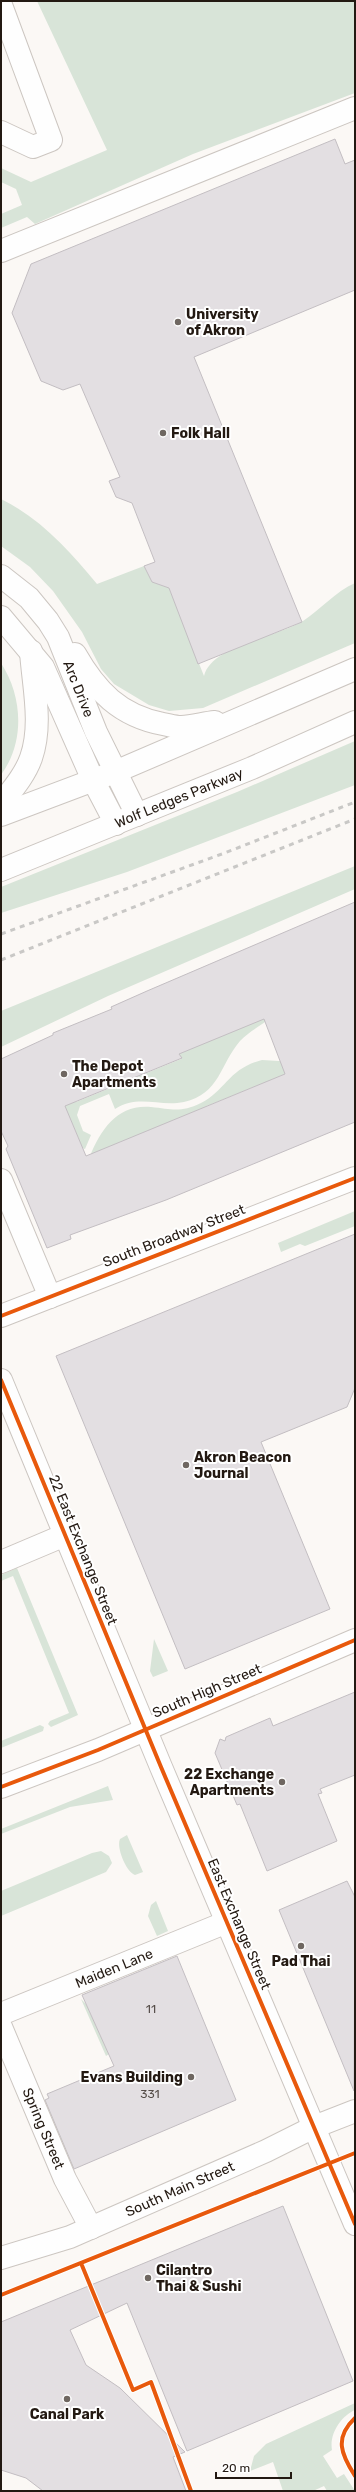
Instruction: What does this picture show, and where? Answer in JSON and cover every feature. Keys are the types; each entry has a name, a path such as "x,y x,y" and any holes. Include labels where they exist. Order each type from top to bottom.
{"main road":[{"path":"1,5 51,140 33,147 1,132"},
{"path":"1,251 355,108"},
{"name":"Arc Drive","path":"1,576 29,598 48,621 58,637 90,718 137,815"},
{"name":"Arc Drive","path":"1,618 31,651 43,667 93,780 116,824"},
{"path":"48,621 75,654 88,677 107,698 122,710 147,721 181,727 246,717"},
{"path":"1,804 31,758 36,735 37,709 31,651"},
{"path":"1,815 115,772 355,669"},
{"name":"Wolf Ledges Parkway","path":"1,870 116,824 355,722"},
{"name":"South Broadway Street","path":"1,1316 355,1178"},
{"path":"1,1180 50,1297"},
{"name":"22 East Exchange Street","path":"1,1380 146,1729"},
{"path":"1,1562 65,1535"},
{"name":"South High Street","path":"1,1787 146,1729 355,1640"},
{"name":"East Exchange Street","path":"146,1729 355,2224"},
{"name":"Maiden Lane","path":"1,2014 227,1922"},
{"name":"Spring Street","path":"1,2027 65,2180 91,2228"},
{"name":"South Main Street","path":"1,2258 70,2237 266,2151 314,2127 355,2111"}],"shaded area":[{"path":"37,1 355,1 355,93 193,154 35,224 27,217 1,228 1,214 22,205 16,189 1,182 1,168 31,182 107,150"},
{"path":"1,499 29,516 54,536 97,584 144,566 152,582 169,588 204,676 210,665 219,657 232,649 292,627 309,617 348,586 355,583 355,643 203,708 169,711 149,705 114,684 101,669 82,632 53,591 30,567 1,546"},
{"path":"1,663 14,690 18,719 14,748 9,762 1,775"},
{"path":"355,741 355,785 127,872 1,913 1,887 237,792"},
{"path":"355,866 355,889 108,996 1,1047 1,1011"},
{"path":"274,1014 240,1041 212,1085 196,1098 175,1103 132,1102 115,1109 109,1094 80,1106 77,1115 83,1131 91,1135 85,1149 76,1146 81,1144 70,1118 66,1119 63,1099 76,1102 181,1059 179,1053"},
{"path":"262,1060 313,1063 207,1106 211,1113 196,1111 90,1156 105,1128 120,1114 139,1107 176,1110 194,1106 209,1098 242,1068"},
{"path":"355,1211 355,1226 305,1246 300,1244 281,1252 278,1243"},
{"path":"17,1568 78,1715 51,1727 48,1724 50,1721 69,1713 13,1576 1,1581 1,1575"},
{"path":"154,1639 168,1671 153,1677 150,1671"},
{"path":"40,1725 44,1727 43,1731 1,1748 1,1741"},
{"path":"108,1786 113,1800 70,1807 1,1834 1,1829"},
{"path":"127,1835 143,1872 135,1875 125,1864 119,1848 120,1839"},
{"path":"101,1851 109,1856 112,1863 106,1872 1,1916 1,1891 92,1853"},
{"path":"156,1901 168,1931 157,1936 148,1916 151,1905"},
{"path":"81,1999 86,2004 109,2054 106,2056"},
{"path":"355,2403 355,2410 341,2421 334,2432 332,2438 332,2450 323,2456 337,2478 344,2474 355,2491 327,2491 324,2486 313,2491 283,2491 273,2462 250,2471 254,2456 266,2444"}],"building":[{"name":"Folk Hall","path":"335,139 345,164 355,160 355,290 194,357 302,622 198,664 169,588 152,582 144,566 155,562 132,503 116,497 109,481 120,477 80,384 63,390 41,381 12,313 31,264"},
{"name":"The Depot Apartments","path":"355,902 355,1122 166,1200 70,1235 71,1239 47,1248 6,1149 8,1146 1,1131 1,1059 53,1035 53,1033 112,1009 111,1007","holes":["264,1019 285,1074 86,1156 65,1106 182,1058 179,1054"]},
{"name":"Akron Beacon Journal","path":"355,1234 355,1388 347,1407 261,1442 330,1609 185,1669 56,1356"},
{"name":"22 Exchange Apartments","path":"355,1692 355,1775 320,1789 322,1793 318,1794 337,1841 267,1871 240,1804 237,1805 215,1753 220,1739 225,1741 226,1737 270,1718 273,1726"},
{"path":"347,1881 355,1897 354,2091 279,1910"},
{"path":"177,1956 236,2100 74,2169 45,2100 49,2098 47,2094 114,2066 82,1995"},
{"path":"283,2206 353,2381 187,2451 127,2303 70,2330 86,2365 120,2388 185,2452 173,2457 186,2491 43,2491 26,2478 1,2470 1,2322"}],"railway":[{"path":"1,934 222,854 355,802"},
{"path":"1,960 355,819"}],"cycle path":[{"path":"1,1316 355,1178"},
{"path":"1,1380 161,1767 355,2224"},
{"path":"1,1787 98,1750 355,1640"},
{"path":"1,2295 355,2153"},
{"path":"81,2263 133,2390 151,2382 191,2491"},
{"path":"355,2418 348,2425 342,2439 343,2453 355,2476"}],"place":[{"name":"University of Akron","path":"178,322"},
{"name":"Folk Hall","path":"163,433"},
{"name":"The Depot Apartments","path":"64,1074"},
{"name":"Akron Beacon Journal","path":"186,1465"},
{"name":"22 Exchange Apartments","path":"282,1782"},
{"name":"Pad Thai","path":"301,1946"},
{"name":"Evans Building","path":"191,2077"},
{"name":"Cilantro Thai & Sushi","path":"148,2278"},
{"name":"Canal Park","path":"67,2399"}]}
